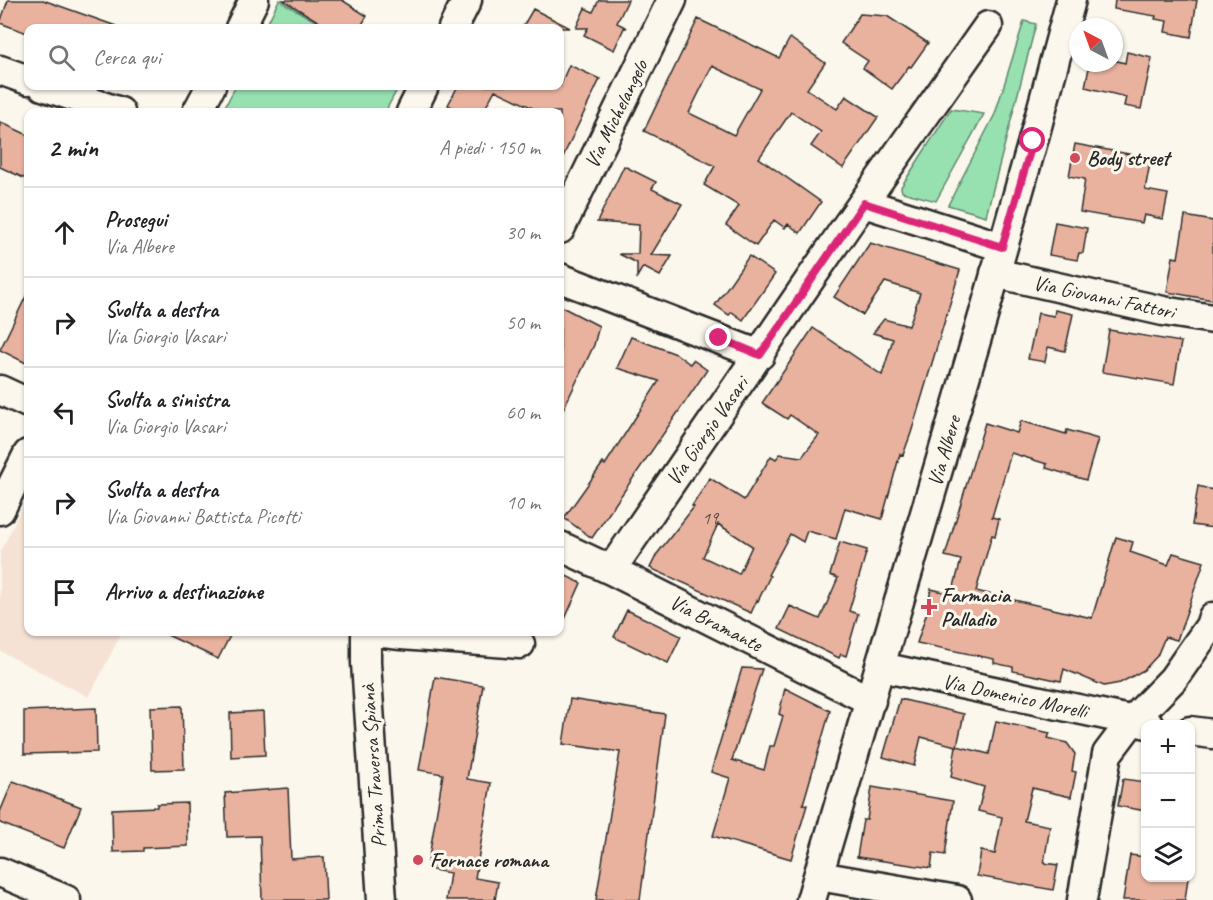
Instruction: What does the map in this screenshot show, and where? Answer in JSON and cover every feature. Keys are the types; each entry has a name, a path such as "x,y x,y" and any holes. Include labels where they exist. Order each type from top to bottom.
{"street":[{"path":"242,24 254,0"},
{"path":"455,24 467,0"},
{"name":"Via Michelangelo","path":"564,221 672,0"},
{"name":"Via Albere","path":"815,888 999,260 1071,0"},
{"name":"Via Giorgio Vasari","path":"611,570 988,26"},
{"path":"0,70 24,79"},
{"path":"56,90 108,108"},
{"path":"199,108 209,90"},
{"path":"413,108 422,90"},
{"path":"864,203 999,260"},
{"name":"Via Giovanni Fattori","path":"999,260 1163,311 1213,319"},
{"path":"564,280 760,355"},
{"path":"0,390 24,401"},
{"path":"0,510 24,462"},
{"name":"Via Bramante","path":"564,548 871,701"},
{"path":"1082,900 1107,754 1140,723 1210,626 1213,617"},
{"name":"Prima Traversa Spianà","path":"366,636 382,900"},
{"path":"414,636 520,644"},
{"name":"Via Domenico Morelli","path":"881,667 1140,723"},
{"path":"1195,732 1213,734"},
{"path":"0,872 66,900"},
{"path":"815,888 957,900"}],"shaded area":[{"path":"24,503 24,636 120,636 89,697 0,651 0,553"}],"green space":[{"path":"279,0 320,24 267,24"},
{"path":"1024,21 1036,24 986,216 948,205 995,114"},
{"path":"234,90 397,90 387,108 224,108"},
{"path":"951,109 984,114 936,201 902,192 901,187"}],"building":[{"path":"8,0 43,0 110,24 24,24 24,32 0,23"},
{"path":"283,0 342,0 367,16 362,24 322,24"},
{"path":"599,0 628,0 617,23 627,28 624,28 614,50 584,35 588,28 576,28 585,8 593,12"},
{"path":"1115,0 1197,0 1191,37 1165,32 1167,21 1155,19 1156,16 1114,9"},
{"path":"533,9 562,24 524,24"},
{"path":"860,14 887,16 928,43 892,89 863,68 868,61 841,43"},
{"path":"698,19 779,58 790,38 825,63 807,89 837,109 846,96 878,117 843,168 811,146 821,132 791,112 759,158 821,202 800,233 788,224 785,228 774,220 756,246 726,225 739,206 704,185 715,166 644,131","holes":["712,66 760,89 734,135 689,113"]},
{"path":"1127,52 1152,58 1141,109 1124,106 1126,97 1085,87 1088,72 1123,72 1123,62 1125,63"},
{"path":"569,65 600,79 564,155 564,108 533,108 495,90 564,90 564,77"},
{"path":"456,90 495,90 485,108 454,108 448,105"},
{"path":"0,122 24,133 24,178 0,167"},
{"path":"1075,144 1151,158 1145,190 1168,194 1163,219 1144,215 1142,223 1080,212 1085,179 1069,176"},
{"path":"624,166 656,182 652,189 682,204 651,255 672,256 660,276 643,267 637,277 637,263 619,254 638,254 639,225 597,222"},
{"path":"1185,216 1213,221 1213,300 1167,292 1173,257 1178,258"},
{"path":"1055,222 1087,228 1083,253 1079,253 1077,260 1049,255"},
{"path":"870,243 960,270 911,433 903,455 900,454 882,519 845,508 836,539 807,531 803,542 790,534 751,613 650,568 657,554 694,507 692,506 710,478 744,500 771,456 776,459 780,454 802,457 819,435 790,415 787,419 762,403 813,328 882,375 893,339 873,333 884,319 909,326 920,293 885,282 863,315 834,297","holes":["718,524 752,546 739,574 703,557"]},
{"path":"749,256 775,274 743,320 732,312 729,315 715,305"},
{"path":"24,300 24,362 0,350"},
{"path":"564,308 599,326 594,345 564,408"},
{"path":"1055,310 1073,314 1065,351 1048,347 1045,362 1028,359 1038,313 1054,316"},
{"path":"1109,330 1181,342 1174,384 1102,372"},
{"path":"631,337 676,354 690,364 693,360 707,370 592,538 564,518 603,463 605,465 659,381 617,368"},
{"path":"1021,421 1066,434 1067,430 1098,439 1086,480 1046,468 1047,464 1011,453 992,517 999,519 995,536 992,535 976,591 1092,618 1116,537 1133,542 1130,552 1168,565 1173,553 1204,562 1177,640 1165,637 1157,656 1144,670 1120,683 1104,686 1064,669 1061,681 1013,671 1013,667 994,663 994,659 917,643 931,589 952,594 961,560 945,556 985,423 1017,433"},
{"path":"1198,486 1213,490 1213,528 1192,525"},
{"path":"840,542 867,550 849,611 858,614 846,656 841,654 839,658 779,629 790,606 820,619 838,578 830,575"},
{"path":"564,575 581,583 564,621"},
{"path":"627,610 681,636 668,663 614,637"},
{"path":"169,636 230,636 218,659"},
{"path":"742,668 762,669 732,760 764,770 770,746 774,746 783,716 779,714 785,688 830,711 803,804 807,805 791,859 713,836 730,778 711,772"},
{"path":"435,677 483,685 467,779 491,783 475,878 498,882 495,900 446,900 450,873 427,869 443,774 419,770"},
{"path":"570,699 665,714 640,900 596,900 620,752 563,744"},
{"path":"900,699 964,714 957,746 989,754 996,721 1050,733 1048,738 1067,743 1075,754 1072,771 1076,772 1071,797 1032,788 1024,821 1050,826 1044,863 1058,865 1053,890 977,876 981,851 995,854 1002,817 978,811 984,787 951,777 956,746 921,737 914,766 883,757"},
{"path":"182,706 184,769 152,770 150,707"},
{"path":"96,708 97,752 24,754 24,711"},
{"path":"263,711 265,755 231,757 230,713"},
{"path":"1123,779 1141,781 1141,810 1118,806"},
{"path":"13,781 81,807 64,848 0,823 0,812"},
{"path":"872,787 953,801 945,855 933,853 931,868 857,857 863,820 867,820"},
{"path":"288,788 291,859 324,857 326,900 262,900 260,836 227,837 225,793"},
{"path":"187,803 188,846 113,852 112,809"},
{"path":"1130,855 1141,856 1141,882 1187,882 1185,900 1123,900"}],"place":[{"name":"Body street","path":"1075,158"},
{"name":"Farmacia Palladio","path":"929,607"},
{"name":"Fornace romana","path":"418,860"}],"route":[{"path":"719,338 760,355 864,203 1002,247 1033,141"}]}
